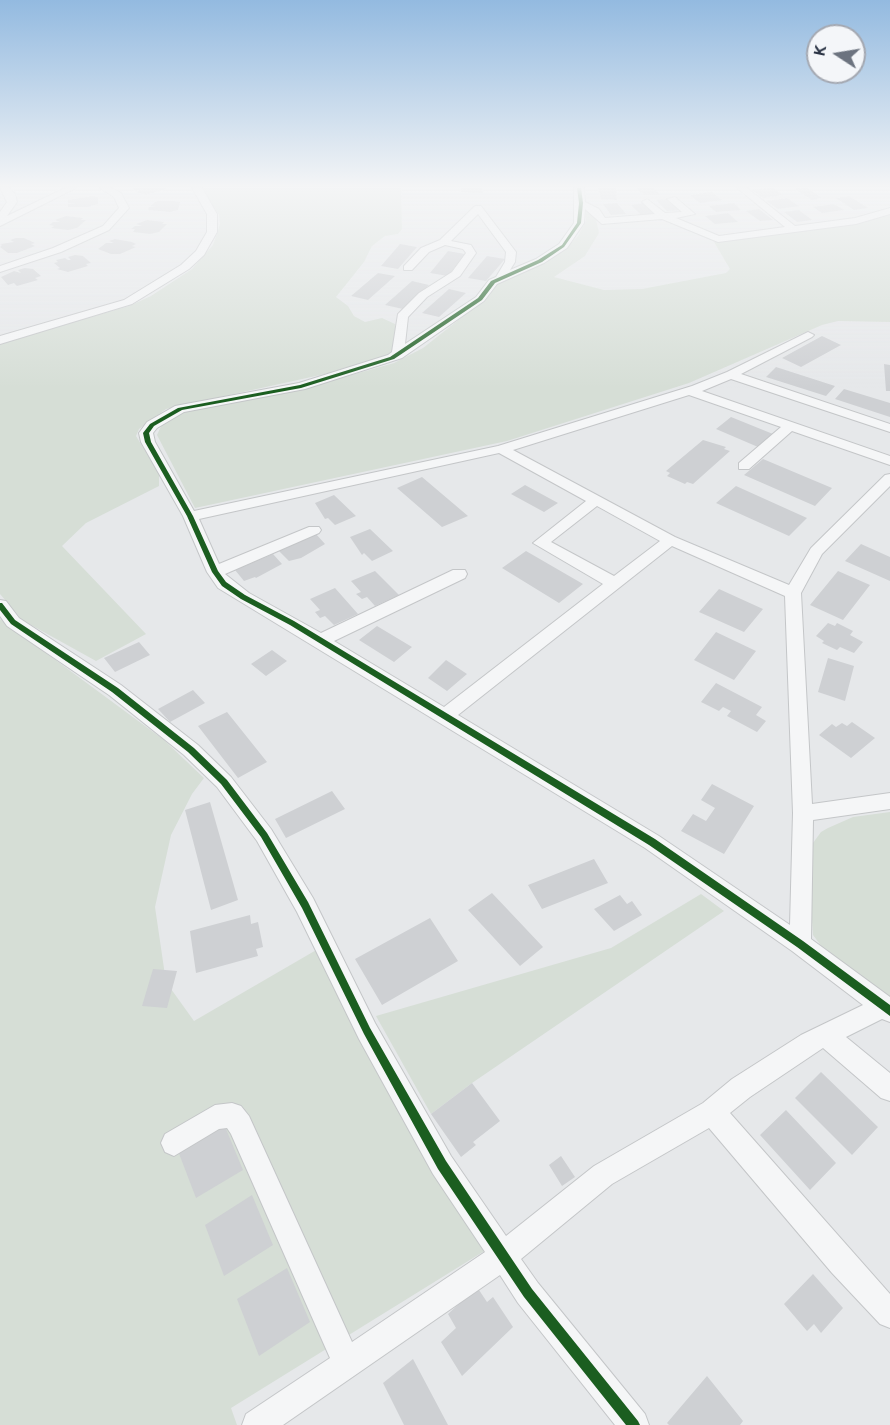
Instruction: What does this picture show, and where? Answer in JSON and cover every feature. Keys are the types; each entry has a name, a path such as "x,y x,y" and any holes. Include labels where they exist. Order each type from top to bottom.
{"street":[{"path":"0,269 44,254"},
{"path":"0,340 128,302 185,267 197,254"},
{"path":"408,268 421,254"},
{"path":"398,355 402,316 423,294 456,274 470,254"},
{"path":"501,277 510,262 511,254"},
{"path":"550,254 493,282 480,298 398,355 301,386 180,409 152,425 146,433 148,442 190,516 215,572 224,584 321,640 443,717 652,842 800,944 887,1009"},
{"path":"190,516 501,449 690,391 731,375 808,335"},
{"path":"731,375 890,428"},
{"path":"690,391 890,461"},
{"path":"744,466 790,426"},
{"path":"501,449 670,540 793,593"},
{"path":"800,944 802,813 793,593 816,551 890,478"},
{"path":"596,501 541,543 614,583"},
{"path":"215,572 314,530"},
{"path":"443,717 670,540"},
{"path":"321,640 459,574"},
{"path":"0,605 14,622 115,690 191,750 224,782 264,835 305,905 367,1031 442,1165 502,1256 553,1326 634,1425"},
{"path":"802,813 842,810 890,801"},
{"path":"257,1425 502,1256 603,1175 640,1151 712,1112 775,1064 825,1035 887,1009"},
{"path":"825,1035 890,1089"},
{"path":"712,1112 842,1263 890,1314"},
{"path":"174,1143 215,1117 232,1115 240,1125 347,1364"}],"shaded area":[{"path":"205,254 368,254 336,297 348,306 354,316 365,322 382,318 395,324 396,343 393,351 384,357 334,372 166,409 139,429 136,436 159,474 159,486 86,523 62,546 146,634 96,661 22,620 0,594 0,343 129,306 151,296 192,269"},
{"path":"556,254 586,254 554,277 604,290 642,289 726,273 730,269 721,254 890,254 890,322 838,321 822,325 689,383 507,441 195,508 157,435 163,422 181,413 313,386 394,363 423,348 490,295 494,284"},
{"path":"0,619 164,740 204,778 192,794 171,835 155,907 166,982 194,1021 318,949 486,1250 231,1408 237,1425 0,1425"},
{"path":"890,812 890,1003 822,947 813,935 808,858 813,843 821,832 828,828 853,817"},
{"path":"701,894 724,911 472,1083 431,1114 376,1016 611,948"}],"building":[{"path":"391,254 411,254 398,269 381,266"},
{"path":"445,254 465,254 448,276 430,273"},
{"path":"83,256 91,263 68,272 57,269 60,268 54,263 58,262 56,260 65,258 71,260 68,257"},
{"path":"487,256 505,259 486,281 468,278"},
{"path":"33,269 41,276 35,278 38,280 17,286 14,283 8,285 1,277 14,271 21,273 18,270"},
{"path":"378,273 395,276 368,300 351,296"},
{"path":"412,281 429,285 403,309 385,305"},
{"path":"449,289 466,293 439,317 422,313"},
{"path":"822,336 841,345 801,367 782,358"},
{"path":"884,364 890,365 890,391 886,391"},
{"path":"776,367 835,386 826,396 766,377"},
{"path":"844,389 890,403 890,417 835,399"},
{"path":"731,417 773,434 758,447 716,429"},
{"path":"703,440 726,447 724,449 730,451 693,484 687,482 685,484 667,476 670,473 666,471"},
{"path":"763,459 832,488 815,506 744,475"},
{"path":"422,477 468,516 442,527 397,488"},
{"path":"525,485 558,503 544,512 511,494"},
{"path":"736,486 807,518 789,536 716,503"},
{"path":"334,495 356,516 335,525 328,518 325,519 315,503"},
{"path":"370,529 393,551 372,561 364,553 362,555 350,537"},
{"path":"316,534 325,544 301,558 289,561 279,551"},
{"path":"861,544 890,557 890,581 845,561"},
{"path":"526,551 583,584 559,603 502,568"},
{"path":"273,554 282,564 256,578 244,581 235,570"},
{"path":"375,571 399,595 375,606 367,597 362,599 356,594 361,592 351,581"},
{"path":"838,571 870,585 843,620 810,605"},
{"path":"335,588 358,614 334,625 325,616 320,618 315,612 320,610 310,599"},
{"path":"719,589 763,609 744,632 699,612"},
{"path":"828,623 835,626 837,623 853,631 850,635 863,642 854,653 840,647 837,650 822,643 824,641 816,636"},
{"path":"377,626 412,647 394,662 359,640"},
{"path":"716,632 756,651 734,680 694,660"},
{"path":"139,642 150,655 115,672 104,658"},
{"path":"272,650 287,661 266,676 251,664"},
{"path":"828,658 854,666 845,701 818,692"},
{"path":"446,660 467,674 447,691 428,678"},
{"path":"716,683 762,707 756,715 766,721 757,732 727,716 731,711 723,707 719,711 701,702"},
{"path":"193,690 205,703 170,722 158,709"},
{"path":"227,712 267,762 238,778 198,726"},
{"path":"852,722 875,738 851,758 819,735 832,724 836,727 842,723 847,726"},
{"path":"712,784 754,806 724,854 681,831 693,814 706,821 715,808 701,800"},
{"path":"332,791 345,809 286,838 275,819"},
{"path":"210,802 238,900 211,910 185,810"},
{"path":"594,859 608,883 542,909 528,885"},
{"path":"492,893 543,947 520,966 468,910"},
{"path":"620,895 627,904 632,901 642,915 614,931 594,909"},
{"path":"250,915 251,924 258,922 263,947 256,949 258,956 196,973 190,931"},
{"path":"430,918 458,961 382,1005 355,959"},
{"path":"153,969 177,971 167,1008 142,1006"},
{"path":"821,1072 878,1127 852,1155 795,1098"},
{"path":"472,1083 500,1121 473,1142 476,1145 461,1157 431,1114"},
{"path":"786,1110 836,1163 810,1190 760,1135"},
{"path":"224,1124 243,1170 196,1198 178,1151"},
{"path":"561,1156 575,1177 562,1186 549,1165"},
{"path":"252,1195 273,1245 224,1276 205,1225"},
{"path":"287,1268 310,1322 259,1356 237,1299"},
{"path":"813,1274 843,1308 821,1333 814,1324 807,1331 784,1304"},
{"path":"477,1287 487,1302 493,1297 513,1327 462,1376 441,1342 456,1328 448,1314"},
{"path":"413,1359 448,1425 404,1425 383,1383"},
{"path":"707,1376 743,1421 740,1425 669,1425 667,1423"}],"cycle path":[{"path":"550,254 493,282 480,299 392,358 301,386 180,409 152,425 146,433 148,442 190,516 215,572 224,584 652,842 800,944 890,1011"},
{"path":"0,605 13,622 115,690 191,750 224,782 264,835 305,905 367,1031 442,1165 528,1293 634,1425"}]}
